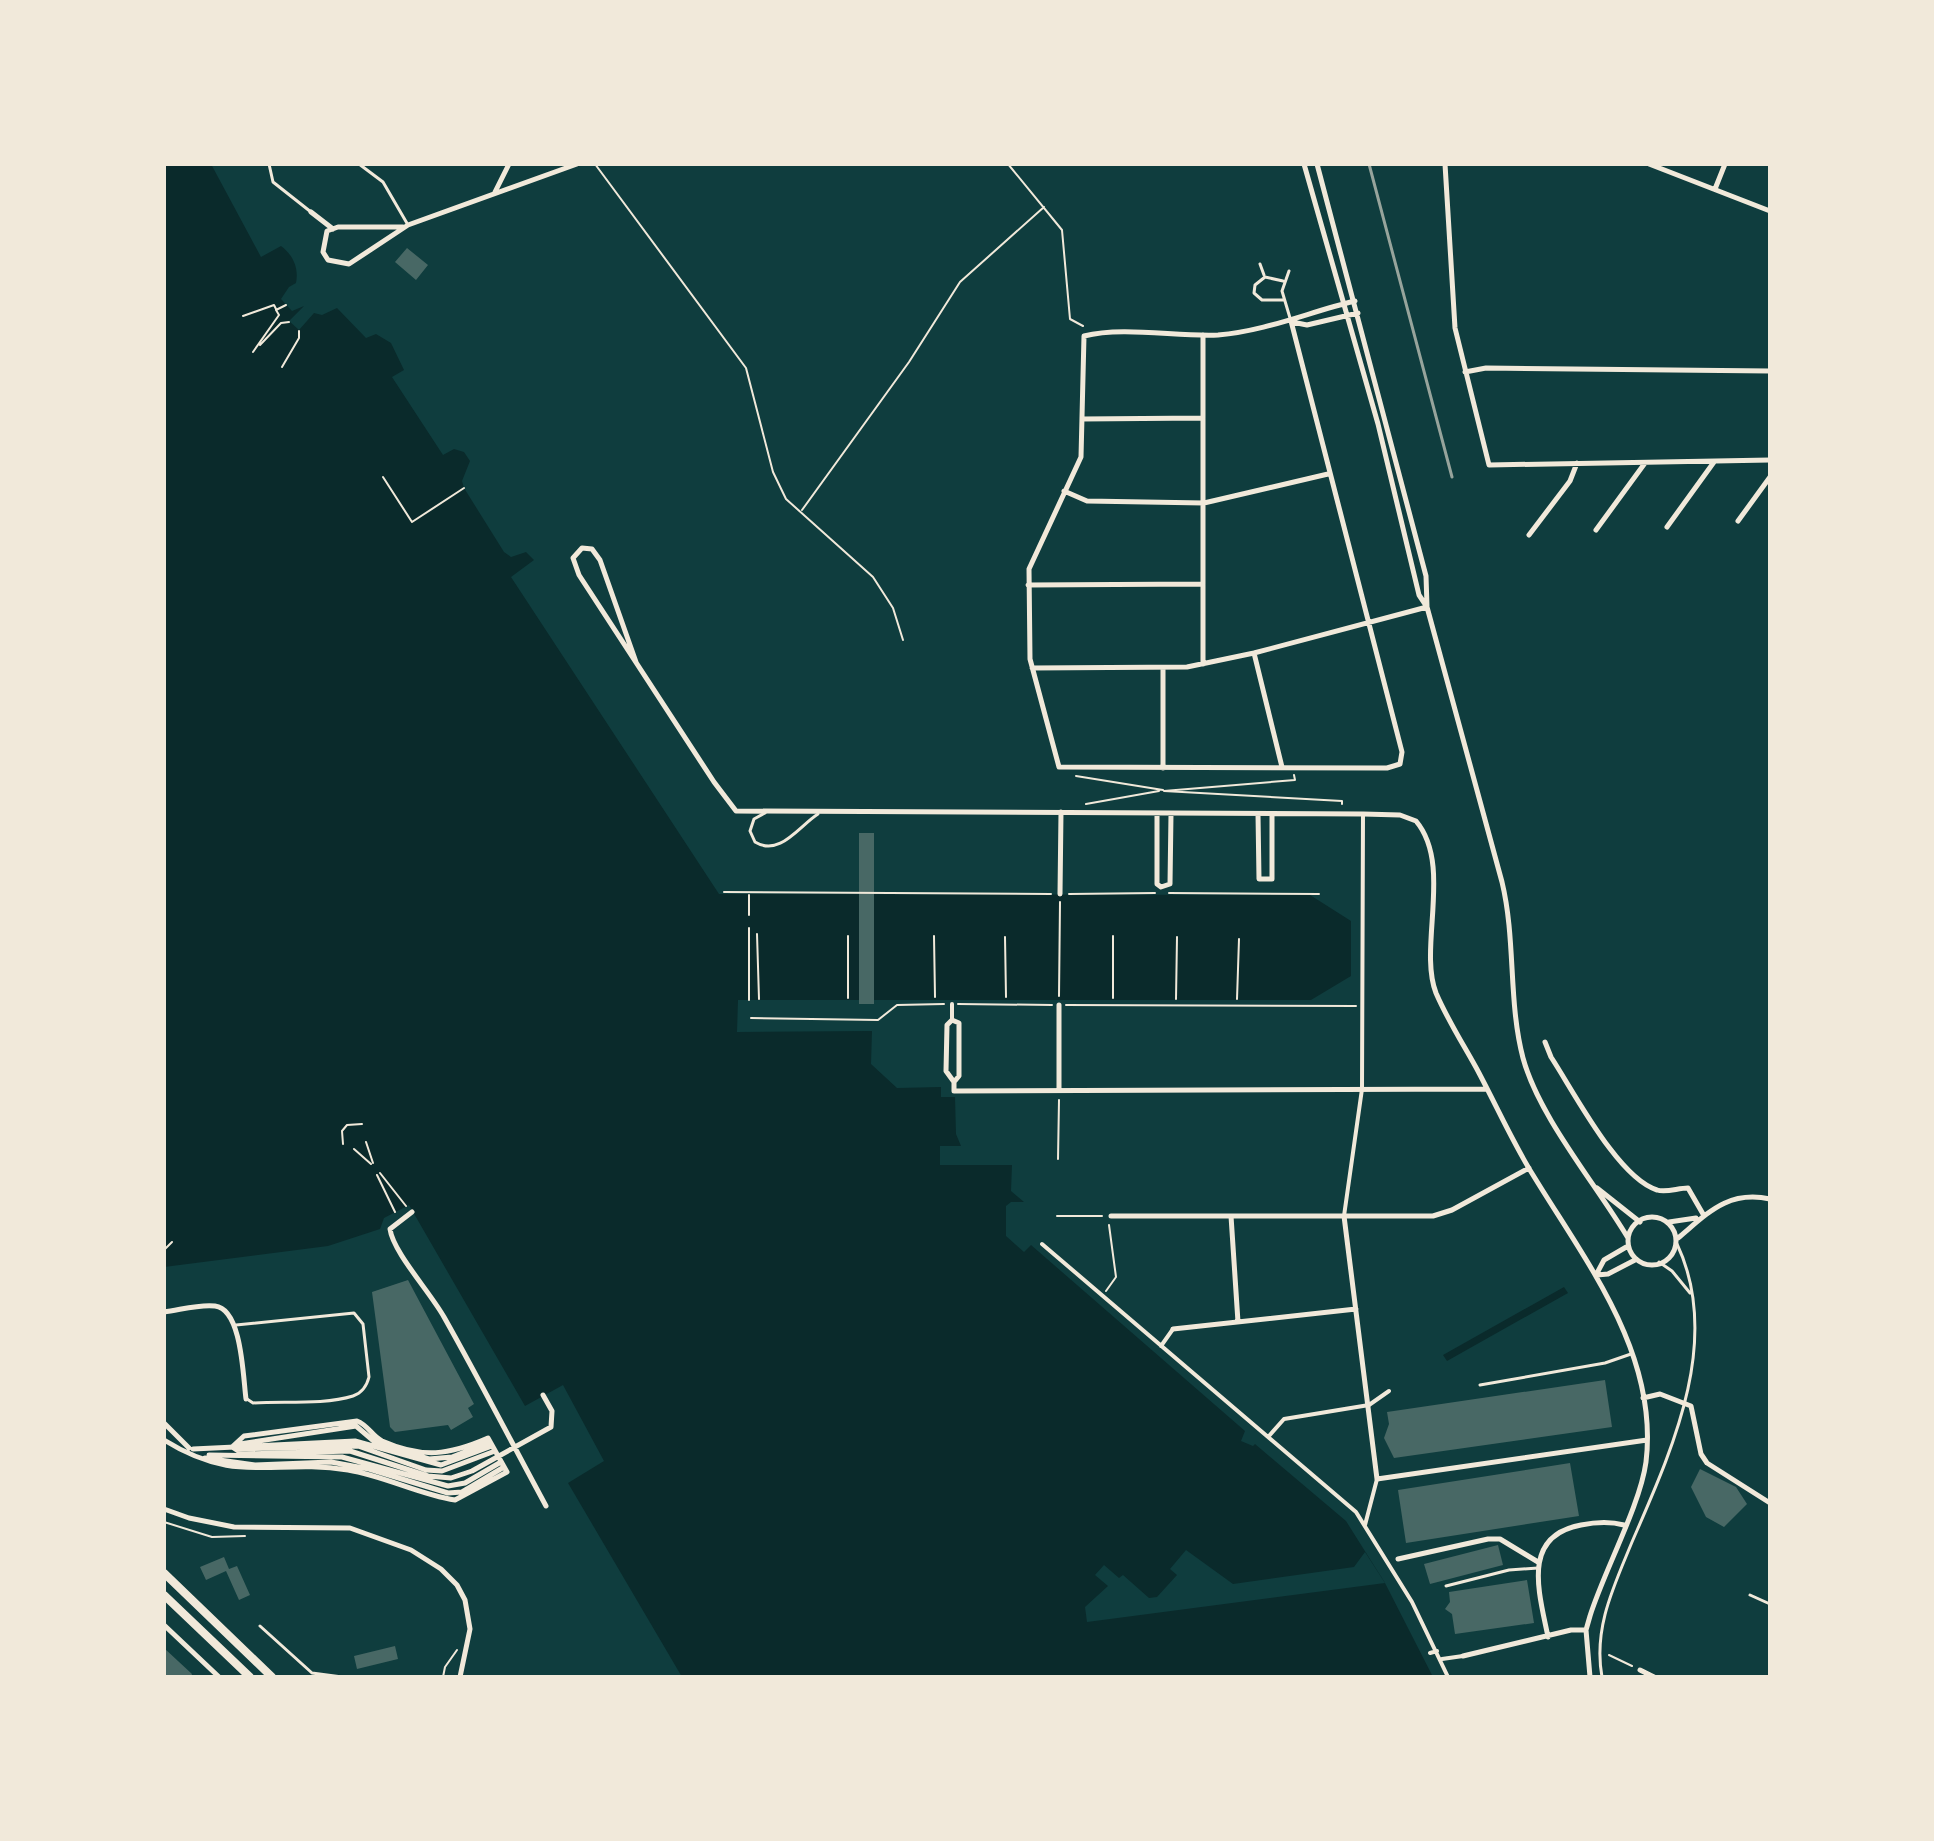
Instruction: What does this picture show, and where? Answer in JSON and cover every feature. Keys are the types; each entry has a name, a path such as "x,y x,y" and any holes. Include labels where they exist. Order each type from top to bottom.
{"highway":[{"path":"164,1573 272,1677"},
{"path":"164,1595 250,1677"}],"street":[{"path":"495,192 509,164"},
{"path":"333,229 323,241 323,252 328,260 349,264 406,226 577,164"},
{"path":"1304,164 1349,315 1419,595 1427,607 1507,905 1517,1026 1524,1060 1540,1098 1628,1238 1628,1246 1635,1260"},
{"path":"1317,164 1426,576 1429,591 1427,607"},
{"path":"1445,164 1454,319 1489,465 1770,460"},
{"path":"1649,164 1770,211"},
{"path":"1715,189 1725,164"},
{"path":"311,212 333,229 406,226"},
{"path":"1291,321 1402,752 1400,764 1387,768 1059,767 1032,668 1028,585 1031,559 1081,457 1084,336 1203,335 1291,321 1303,314 1355,301"},
{"path":"1291,321 1307,325 1358,313"},
{"path":"1203,335 1203,664"},
{"path":"1465,372 1486,368 1770,371"},
{"path":"1082,419 1203,418"},
{"path":"1667,527 1715,461"},
{"path":"1596,530 1645,462"},
{"path":"1529,535 1570,481 1577,463"},
{"path":"1064,491 1087,501 1204,503 1328,474"},
{"path":"1738,521 1770,477"},
{"path":"636,662 600,560 592,549 582,548 573,558 573,564 610,624 734,810 1363,814 1406,816 1420,826 1433,879 1435,990 1529,1168 1596,1275 1634,1353 1643,1398 1647,1440 1643,1475 1586,1630 1590,1677"},
{"path":"1028,585 1203,584"},
{"path":"1032,668 1163,668 1203,664 1427,607"},
{"path":"1254,653 1282,767"},
{"path":"1163,668 1163,768"},
{"path":"1060,895 1061,812"},
{"path":"1157,814 1157,884 1161,887 1170,884 1171,814"},
{"path":"1258,814 1259,879 1264,881 1272,879 1272,814"},
{"path":"1363,814 1362,1089 1344,1216 1377,1479 1365,1525"},
{"path":"952,1004 952,1020 947,1025 946,1071 954,1082 954,1091 1487,1089"},
{"path":"1059,1004 1059,1089"},
{"path":"952,1020 959,1023 959,1076 954,1082"},
{"path":"1545,1042 1551,1057 1611,1148 1635,1177 1662,1191 1688,1188 1700,1216"},
{"path":"1109,1216 1433,1216 1452,1210 1529,1168"},
{"path":"1593,1184 1640,1222"},
{"path":"1596,1275 1608,1274 1635,1260 1659,1262 1700,1216 1727,1199 1748,1196 1770,1199"},
{"path":"412,1212 390,1229 392,1240 444,1316 546,1506"},
{"path":"1231,1216 1238,1322"},
{"path":"1628,1238 1640,1222 1653,1219 1669,1222 1700,1216"},
{"path":"1669,1222 1677,1241"},
{"path":"1042,1244 1356,1512 1442,1659 1448,1677"},
{"path":"1596,1275 1604,1260 1628,1246"},
{"path":"164,1312 220,1306 236,1325 246,1399"},
{"path":"1161,1346 1173,1329 1356,1309"},
{"path":"1269,1437 1284,1419 1369,1405 1389,1391"},
{"path":"1643,1398 1660,1394 1683,1400 1694,1410 1698,1442 1707,1463 1770,1503"},
{"path":"232,1447 239,1450 358,1446 426,1470 442,1471 515,1448 551,1427 552,1411 543,1395"},
{"path":"164,1423 191,1449 232,1447 246,1441 356,1426 376,1443 429,1459 497,1454"},
{"path":"164,1440 219,1465 252,1470 305,1466 350,1470 455,1500 497,1454"},
{"path":"1377,1479 1647,1440"},
{"path":"196,1456 342,1457 448,1486 465,1483 497,1454"},
{"path":"164,1509 189,1518 234,1527 350,1528 411,1550 457,1585 469,1609 469,1638 460,1677"},
{"path":"1548,1637 1538,1565 1549,1540 1560,1529 1606,1521 1624,1525"},
{"path":"1398,1559 1416,1553 1500,1539 1538,1565"},
{"path":"164,1625 219,1677"},
{"path":"1442,1659 1586,1630"},
{"path":"1430,1653 1437,1651"},
{"path":"1640,1670 1654,1677"}],"lane":[{"path":"269,164 273,182 311,212"},
{"path":"359,164 383,182 406,226"},
{"path":"1260,264 1265,277"},
{"path":"1289,271 1283,281 1284,300 1291,321"},
{"path":"1265,277 1283,281"},
{"path":"1265,277 1255,285 1257,297 1272,302 1284,300"},
{"path":"768,812 756,817 750,829 755,842 768,847 781,843 821,812"},
{"path":"1602,1677 1599,1650 1605,1611 1668,1454 1696,1342 1692,1294 1677,1241"},
{"path":"1659,1262 1672,1271 1692,1294"},
{"path":"236,1325 354,1313 361,1317 363,1324 369,1377 358,1394 253,1403 246,1399"},
{"path":"1480,1385 1605,1363 1634,1353"},
{"path":"1446,1586 1538,1565"},
{"path":"1750,1595 1770,1604"},
{"path":"260,1626 312,1673 342,1677"}],"path":[{"path":"595,164 746,368 773,472 786,499 873,577 893,608 903,640"},
{"path":"1008,164 1062,230 1070,319 1083,326"},
{"path":"801,511 903,371 960,282 1044,207"},
{"path":"243,316 274,305 279,315 253,352 281,323 289,322"},
{"path":"276,310 286,305"},
{"path":"282,367 299,338 299,331"},
{"path":"383,477 412,522 464,488"},
{"path":"1079,806 1164,791 1295,780 1294,768"},
{"path":"1076,774 1077,779 1164,791 1342,801 1342,805"},
{"path":"724,892 1319,894"},
{"path":"749,895 749,915"},
{"path":"1059,1004 1060,895"},
{"path":"749,928 749,1000"},
{"path":"757,934 759,999"},
{"path":"848,936 848,998"},
{"path":"934,936 935,997"},
{"path":"1113,936 1113,998"},
{"path":"1005,937 1006,997"},
{"path":"1176,999 1177,937"},
{"path":"1237,999 1239,939"},
{"path":"751,1018 878,1020 897,1005 1362,1006"},
{"path":"1058,1159 1059,1089"},
{"path":"343,1144 340,1138 347,1125 362,1124"},
{"path":"354,1149 372,1164 366,1142"},
{"path":"395,1212 378,1174 406,1206"},
{"path":"1057,1216 1109,1216 1116,1277 1102,1295"},
{"path":"164,1250 172,1242"},
{"path":"164,1522 212,1537 252,1536"},
{"path":"443,1677 445,1667 458,1648"},
{"path":"1609,1655 1640,1670"}],"water":[{"path":"164,164 211,164 261,257 281,246 289,253 296,267 296,283 281,299 292,311 304,306 289,321 299,330 314,313 322,315 337,308 366,338 376,334 391,343 404,370 392,377 443,455 454,449 464,452 470,461 462,481 464,488 504,552 511,557 526,552 534,560 511,577 719,894 1310,895 1351,921 1351,976 1311,1000 738,1000 737,1032 872,1031 871,1064 897,1088 941,1087 941,1097 955,1097 956,1134 961,1146 940,1146 940,1165 1012,1165 1011,1191 1024,1202 1011,1202 1006,1206 1006,1236 1024,1252 1031,1245 1245,1431 1241,1441 1255,1444 1346,1521 1385,1583 1433,1677 682,1677 568,1483 604,1461 563,1385 525,1406 409,1205 384,1218 380,1229 328,1246 164,1267"},
{"path":"1564,1287 1568,1293 1447,1361 1443,1355"}],"pier":[{"path":"1186,1550 1233,1584 1354,1567 1365,1552 1385,1583 1087,1622 1085,1607 1108,1586 1095,1575 1104,1565 1119,1578 1123,1575 1149,1598 1157,1597 1177,1575 1170,1569"}],"building":[{"path":"407,248 428,265 416,280 395,262"},
{"path":"859,833 874,833 874,1004 859,1004"},
{"path":"408,1280 474,1404 468,1408 473,1417 451,1430 448,1425 395,1432 390,1427 372,1292"},
{"path":"1605,1380 1612,1427 1394,1458 1384,1438 1389,1424 1387,1412"},
{"path":"1570,1463 1579,1516 1406,1543 1398,1490"},
{"path":"1700,1469 1736,1487 1747,1504 1724,1527 1706,1517 1691,1487"},
{"path":"1498,1545 1503,1565 1430,1584 1424,1564"},
{"path":"224,1557 229,1569 237,1566 250,1595 239,1600 226,1571 206,1580 200,1567"},
{"path":"1527,1580 1534,1623 1455,1634 1452,1614 1445,1609 1450,1602 1449,1592"},
{"path":"395,1646 398,1659 357,1669 354,1656"},
{"path":"164,1648 192,1674 191,1677 164,1677"}],"railway":[{"path":"1369,164 1452,477"}]}
